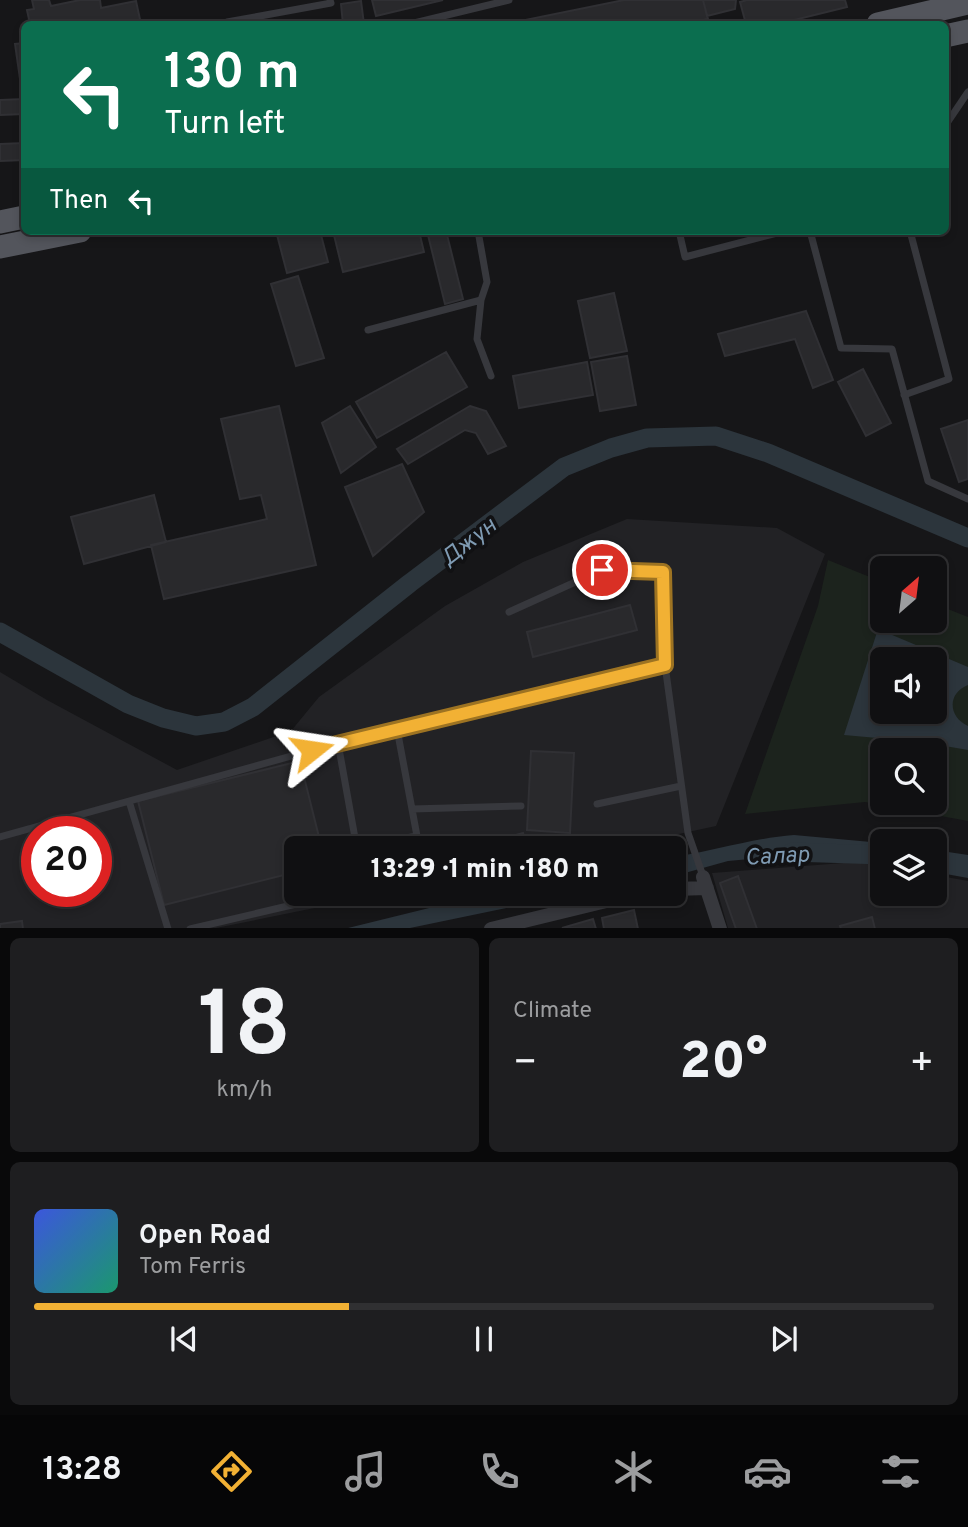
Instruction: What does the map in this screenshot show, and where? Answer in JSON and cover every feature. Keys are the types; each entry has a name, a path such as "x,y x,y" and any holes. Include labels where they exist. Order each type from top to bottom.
{"main road":[{"path":"891,21 968,3"},
{"path":"949,35 968,31"},
{"path":"0,222 21,218"},
{"path":"0,247 60,235"}],"street":[{"path":"686,887 705,883 720,928"},
{"path":"495,928 586,906"}],"lane":[{"path":"232,21 331,3 330,0"},
{"path":"422,21 509,0"},
{"path":"949,120 968,92"},
{"path":"479,235 487,282 481,300 477,339 491,376"},
{"path":"680,235 685,257 770,235"},
{"path":"811,235 841,348 892,349 928,481 968,499"},
{"path":"904,395 949,379 911,235"},
{"path":"368,330 481,300"},
{"path":"509,612 602,570 663,572 665,665 681,786 690,840 705,883"},
{"path":"0,837 338,743 665,665"},
{"path":"397,729 417,836"},
{"path":"338,743 355,836"},
{"path":"597,804 681,786"},
{"path":"129,801 168,928"},
{"path":"412,809 521,806"},
{"path":"194,928 288,906"}],"shaded area":[{"path":"627,519 777,528 825,554 716,826 669,836 284,836 284,906 325,906 216,928 0,928 0,672 177,770 291,731 319,697 445,606 523,562"},
{"path":"828,560 870,577 870,634 947,634 947,609 968,617 968,821 935,815 947,815 947,738 870,738 870,803 745,814 818,606"},
{"path":"856,862 870,864 870,906 947,906 947,877 968,881 968,928 728,928 712,873"}],"water":[{"path":"876,634 890,634 921,647 872,647"},
{"path":"870,654 870,724 947,724 947,658 968,667 968,685 956,694 953,705 957,717 968,726 968,750 947,746 947,738 844,735"},
{"name":"Салар","path":"794,835 870,842 870,861 824,852 728,861 686,873 686,855"},
{"path":"947,852 968,855 968,878 947,874"},
{"path":"437,906 516,906 410,928 348,928"}],"building":[{"path":"32,0 49,0 51,6 80,0 100,0 101,8 136,1 140,21 29,21 27,10 34,9"},
{"path":"372,0 443,0 376,16"},
{"path":"624,0 703,0 708,19 697,21 521,21"},
{"path":"703,0 736,0 735,9 707,16"},
{"path":"845,0 847,7 790,21 745,21 740,2"},
{"path":"361,1 364,21 343,21 341,4"},
{"path":"21,43 21,86 15,44"},
{"path":"21,99 21,114 0,115 0,100"},
{"path":"21,143 21,160 0,161 0,144"},
{"path":"277,235 321,235 328,262 287,273"},
{"path":"334,235 420,235 424,252 343,272"},
{"path":"428,235 447,235 463,299 445,304"},
{"path":"298,276 324,358 296,366 271,284"},
{"path":"614,293 627,351 590,358 578,301"},
{"path":"806,311 833,380 813,388 795,339 725,356 718,334"},
{"path":"446,352 467,387 377,438 356,402"},
{"path":"627,356 636,405 600,411 591,362"},
{"path":"587,362 593,395 519,408 513,376"},
{"path":"863,369 891,423 866,436 838,382"},
{"path":"279,406 316,565 164,599 151,545 267,519 261,495 240,499 221,419"},
{"path":"350,406 376,447 341,473 322,423"},
{"path":"470,406 486,411 506,446 488,454 476,433 465,430 408,464 397,449"},
{"path":"968,420 968,479 959,482 941,429"},
{"path":"402,464 424,512 373,556 345,487"},
{"path":"154,495 166,542 84,564 71,517"},
{"path":"630,605 637,630 533,657 527,632"},
{"path":"531,751 574,753 570,833 527,830"},
{"path":"300,761 319,836 284,836 284,875 164,905 138,801"},
{"path":"738,876 757,928 736,928 720,883"},
{"path":"634,910 638,928 604,928 602,918"},
{"path":"872,917 875,928 841,928 840,926"},
{"path":"593,919 596,928 562,928"},
{"path":"22,921 23,928 0,928 0,924"}],"waterway":[{"name":"Джун","path":"0,632 128,704 163,718 196,726 224,722 253,707 410,583 564,467 611,448 647,438 716,436 768,453 968,538"},
{"name":"Салар","path":"792,852 870,855"}],"route":[{"path":"312,750 665,665 663,572 602,570"}]}
